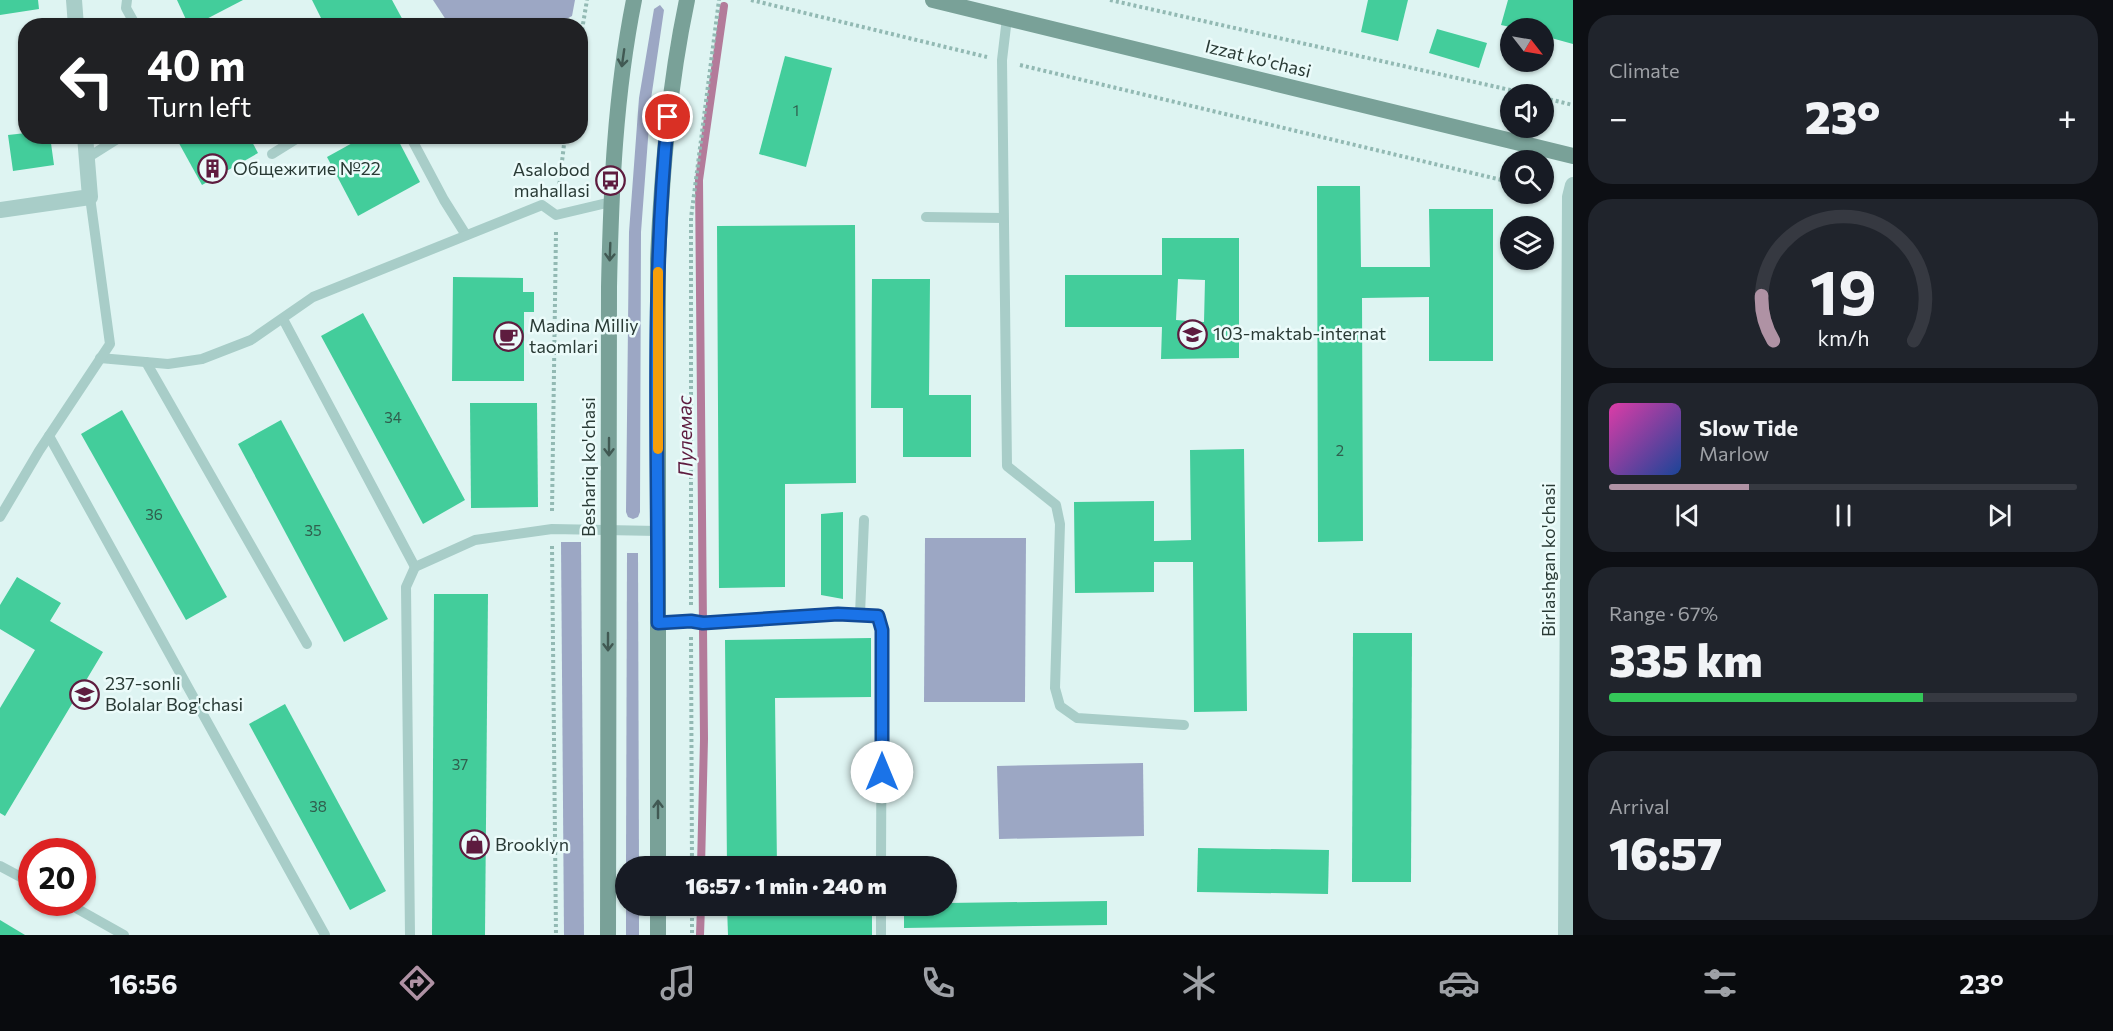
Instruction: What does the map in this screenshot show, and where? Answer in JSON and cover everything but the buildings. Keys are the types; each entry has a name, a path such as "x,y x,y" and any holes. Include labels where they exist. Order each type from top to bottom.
{"main road":[{"name":"Beshariq ko'chasi","path":"608,935 611,202 618,95 633,0"},
{"path":"658,856 658,259 661,187 677,47 687,0"},
{"name":"Izzat ko'chasi","path":"933,0 1573,156"},
{"path":"658,916 658,935"}],"street":[{"path":"74,0 75,18"},
{"path":"0,210 90,197 86,144"},
{"name":"Birlashgan ko'chasi","path":"1569,934 1570,197 1573,185"}],"lane":[{"path":"127,0 126,8 132,18"},
{"path":"1007,18 1002,60 1007,466 1056,505 1060,524 1055,688 1060,706 1077,718 1184,725"},
{"path":"87,158 109,144"},
{"path":"272,154 288,144"},
{"path":"414,144 444,200 466,235"},
{"path":"0,517 49,436 110,344 90,197"},
{"path":"100,358 168,364 202,359 251,340 313,297 542,205 556,215 611,202"},
{"path":"926,217 1003,218"},
{"path":"283,319 415,567"},
{"path":"146,362 307,644"},
{"path":"49,436 325,935"},
{"path":"860,614 864,520"},
{"path":"410,935 406,587 415,567 475,540 552,529 658,531"},
{"path":"658,623 691,621 703,623 860,614 878,616 882,630 882,856"},
{"path":"0,866 18,876"},
{"path":"90,916 124,935"},
{"path":"881,916 881,935"}],"path":[{"path":"584,18 587,0"},
{"path":"692,856 691,218 719,0"},
{"path":"751,0 1500,180"},
{"path":"1110,0 1500,88"},
{"path":"1554,100 1573,105"},
{"path":"692,916 692,935"}],"shaded area":[{"path":"433,0 575,0 572,16 568,18 445,18"},
{"path":"660,5 664,10 651,99 641,232 640,512 638,517 633,519 628,517 626,512 629,232 639,98 654,9"},
{"path":"925,538 1026,538 1025,702 924,702"},
{"path":"561,542 581,542 584,935 564,935"},
{"path":"627,553 638,553 639,856 626,856"},
{"path":"1143,763 1144,836 999,839 997,766"},
{"path":"626,916 639,916 639,935 626,935"}],"waterway":[{"name":"Пулемас","path":"701,856 704,739 699,180 724,6"},
{"name":"Пулемас","path":"700,935 701,916"}],"slow traffic":[{"path":"658,272 658,449"}],"place":[{"name":"Общежитие №22","path":"212,169"},
{"name":"Asalobod mahallasi","path":"611,180"},
{"name":"103-maktab-internat","path":"1192,334"},
{"name":"Madina Milliy taomlari","path":"508,336"},
{"name":"237-sonli Bolalar Bog'chasi","path":"84,694"},
{"name":"Brooklyn","path":"474,845"}],"route":[{"path":"668,117 661,187 658,259 658,623 691,621 703,623 838,614 878,616 882,630 882,772"}]}
